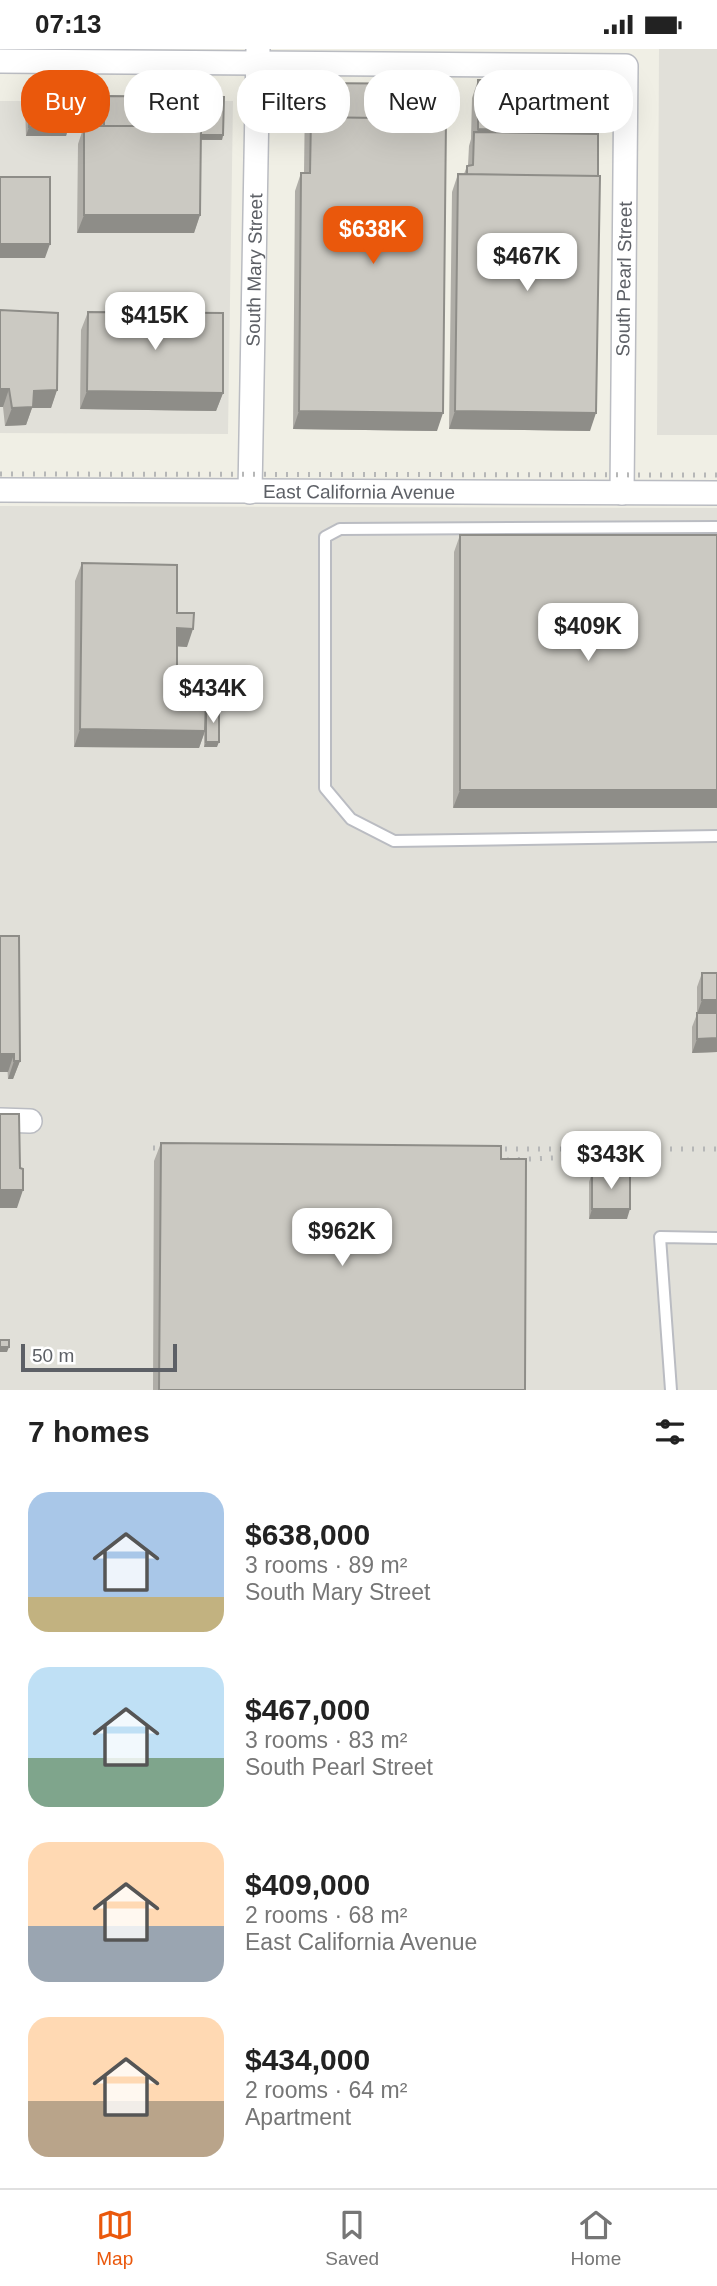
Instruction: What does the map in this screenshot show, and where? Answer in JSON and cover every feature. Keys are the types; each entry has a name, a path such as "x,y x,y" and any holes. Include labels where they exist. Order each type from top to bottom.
{"street":[{"path":"0,61 79,55 406,57"},
{"name":"South Mary Street","path":"250,492 258,56"},
{"name":"South Pearl Street","path":"406,57 625,65 622,493"},
{"name":"East California Avenue","path":"0,490 717,493"},
{"path":"0,1120 30,1121"}],"lane":[{"path":"717,527 340,529 325,537 325,788 351,819 394,841 717,836"},
{"path":"671,1390 660,1237 717,1238"}],"shaded area":[{"path":"659,49 717,49 717,435 657,435"},
{"path":"0,101 21,101 21,133 110,133 110,101 124,101 124,133 223,133 223,101 233,101 228,434 0,433"},
{"path":"0,506 717,508 717,1390 0,1390"}],"building":[{"path":"350,83 364,83 364,118 350,118"},
{"path":"110,96 124,96 124,126 110,126"},
{"path":"224,97 223,135 201,135 223,133"},
{"path":"350,118 364,118 364,133 446,133 443,413 299,411 301,173 310,173 311,133 350,133"},
{"path":"110,126 124,126 124,133 201,133 200,215 84,215 84,133 110,133"},
{"path":"474,132 598,134 598,176 467,174 467,166 473,165"},
{"path":"458,174 600,176 596,413 455,411"},
{"path":"0,177 50,177 50,244 0,244"},
{"path":"0,310 58,313 57,390 34,391 33,407 12,408 9,389 0,389"},
{"path":"88,312 223,313 223,393 87,391"},
{"path":"460,535 717,535 717,790 460,790"},
{"path":"82,563 177,565 177,613 194,613 193,629 177,628 177,701 206,700 205,731 80,729"},
{"path":"219,707 219,742 206,742 206,708"},
{"path":"0,936 19,936 20,1061 14,1061 14,1054 0,1054"},
{"path":"702,973 717,973 717,1000 702,1000"},
{"path":"697,1013 717,1013 717,1038 697,1039"},
{"path":"0,1114 19,1114 23,1190 0,1190"},
{"path":"161,1143 501,1146 501,1159 526,1159 525,1390 159,1390"},
{"path":"592,1173 630,1173 630,1209 592,1209"},
{"path":"0,1340 9,1340 9,1347 0,1347"}],"railway":[{"path":"0,474 717,475"},
{"path":"153,1148 178,1148"},
{"path":"483,1149 717,1149"},
{"path":"507,1160 577,1157"}]}
